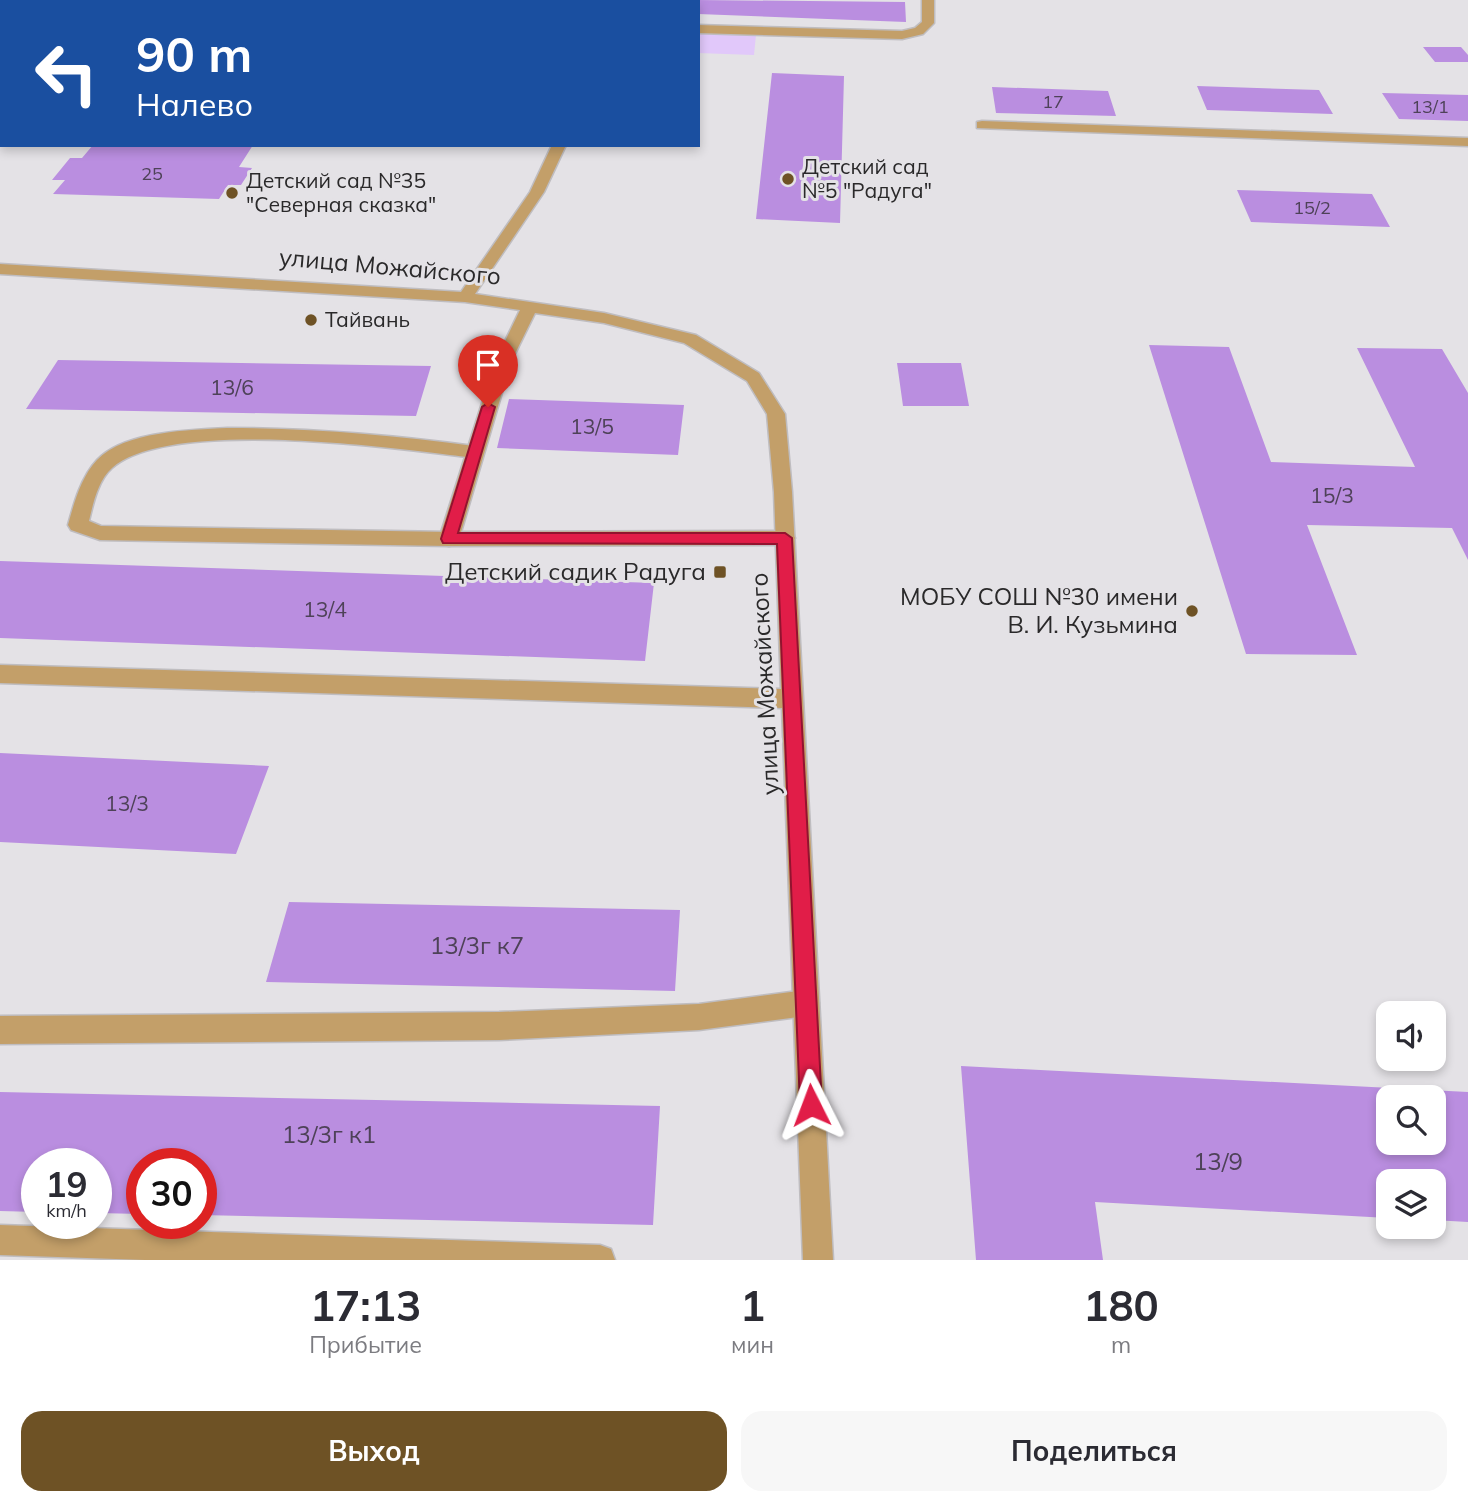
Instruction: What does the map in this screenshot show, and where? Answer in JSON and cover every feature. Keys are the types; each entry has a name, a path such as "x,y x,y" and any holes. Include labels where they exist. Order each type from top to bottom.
{"street":[{"path":"700,29 902,35 919,31 928,23 928,0"},
{"path":"982,125 1468,142"},
{"path":"466,297 537,192 558,147"},
{"name":"улица Можайского","path":"0,269 466,297 604,318 690,340 753,377 776,414 785,538 818,1260"},
{"path":"449,539 503,362 530,307"},
{"path":"474,452 391,441 306,436 184,435 137,444 105,462 84,499 78,525 100,533 449,539 785,538"},
{"path":"0,674 792,699"},
{"path":"0,1030 499,1026 699,1017 806,1003"},
{"path":"0,1240 600,1260"}],"shaded area":[{"path":"700,33 756,35 754,55 700,53"}],"building":[{"path":"700,0 905,2 906,22 700,14"},
{"path":"1423,47 1461,47 1468,55 1468,62 1435,62"},
{"path":"772,73 844,76 840,223 756,219"},
{"path":"1197,86 1319,90 1333,114 1207,110"},
{"path":"992,87 1108,91 1116,116 996,113"},
{"path":"1382,93 1468,95 1468,121 1399,119"},
{"path":"91,147 252,147 239,167 252,168 241,185 228,185 219,199 53,194 65,180 52,180 70,158 82,158"},
{"path":"1237,190 1372,194 1390,227 1251,222"},
{"path":"1149,345 1229,347 1271,462 1415,467 1357,348 1442,349 1468,393 1468,560 1452,528 1307,525 1357,655 1246,654"},
{"path":"58,360 431,366 416,416 26,409"},
{"path":"897,363 961,363 969,406 903,406"},
{"path":"509,399 684,405 678,455 497,448"},
{"path":"0,561 654,583 645,661 0,638"},
{"path":"0,753 269,766 236,854 0,842"},
{"path":"289,902 680,910 675,991 266,982"},
{"path":"961,1066 1376,1087 1376,1155 1446,1155 1446,1091 1468,1092 1468,1222 1446,1221 1446,1169 1376,1169 1376,1217 1095,1202 1103,1260 976,1260"},
{"path":"0,1092 660,1106 653,1225 217,1215 217,1148 126,1148 126,1214 112,1213 112,1148 21,1148 21,1212 0,1211"}],"place":[{"name":"Детский сад №5 \"Радуга\"","path":"788,179"},
{"name":"Детский сад №35 \"Северная сказка\"","path":"232,193"},
{"name":"Тайвань","path":"311,320"},
{"name":"Детский садик Радуга","path":"720,572"},
{"name":"МОБУ СОШ №30 имени В. И. Кузьмина","path":"1192,611"}],"route":[{"path":"488,407 449,539 785,538 811,1105"}]}
